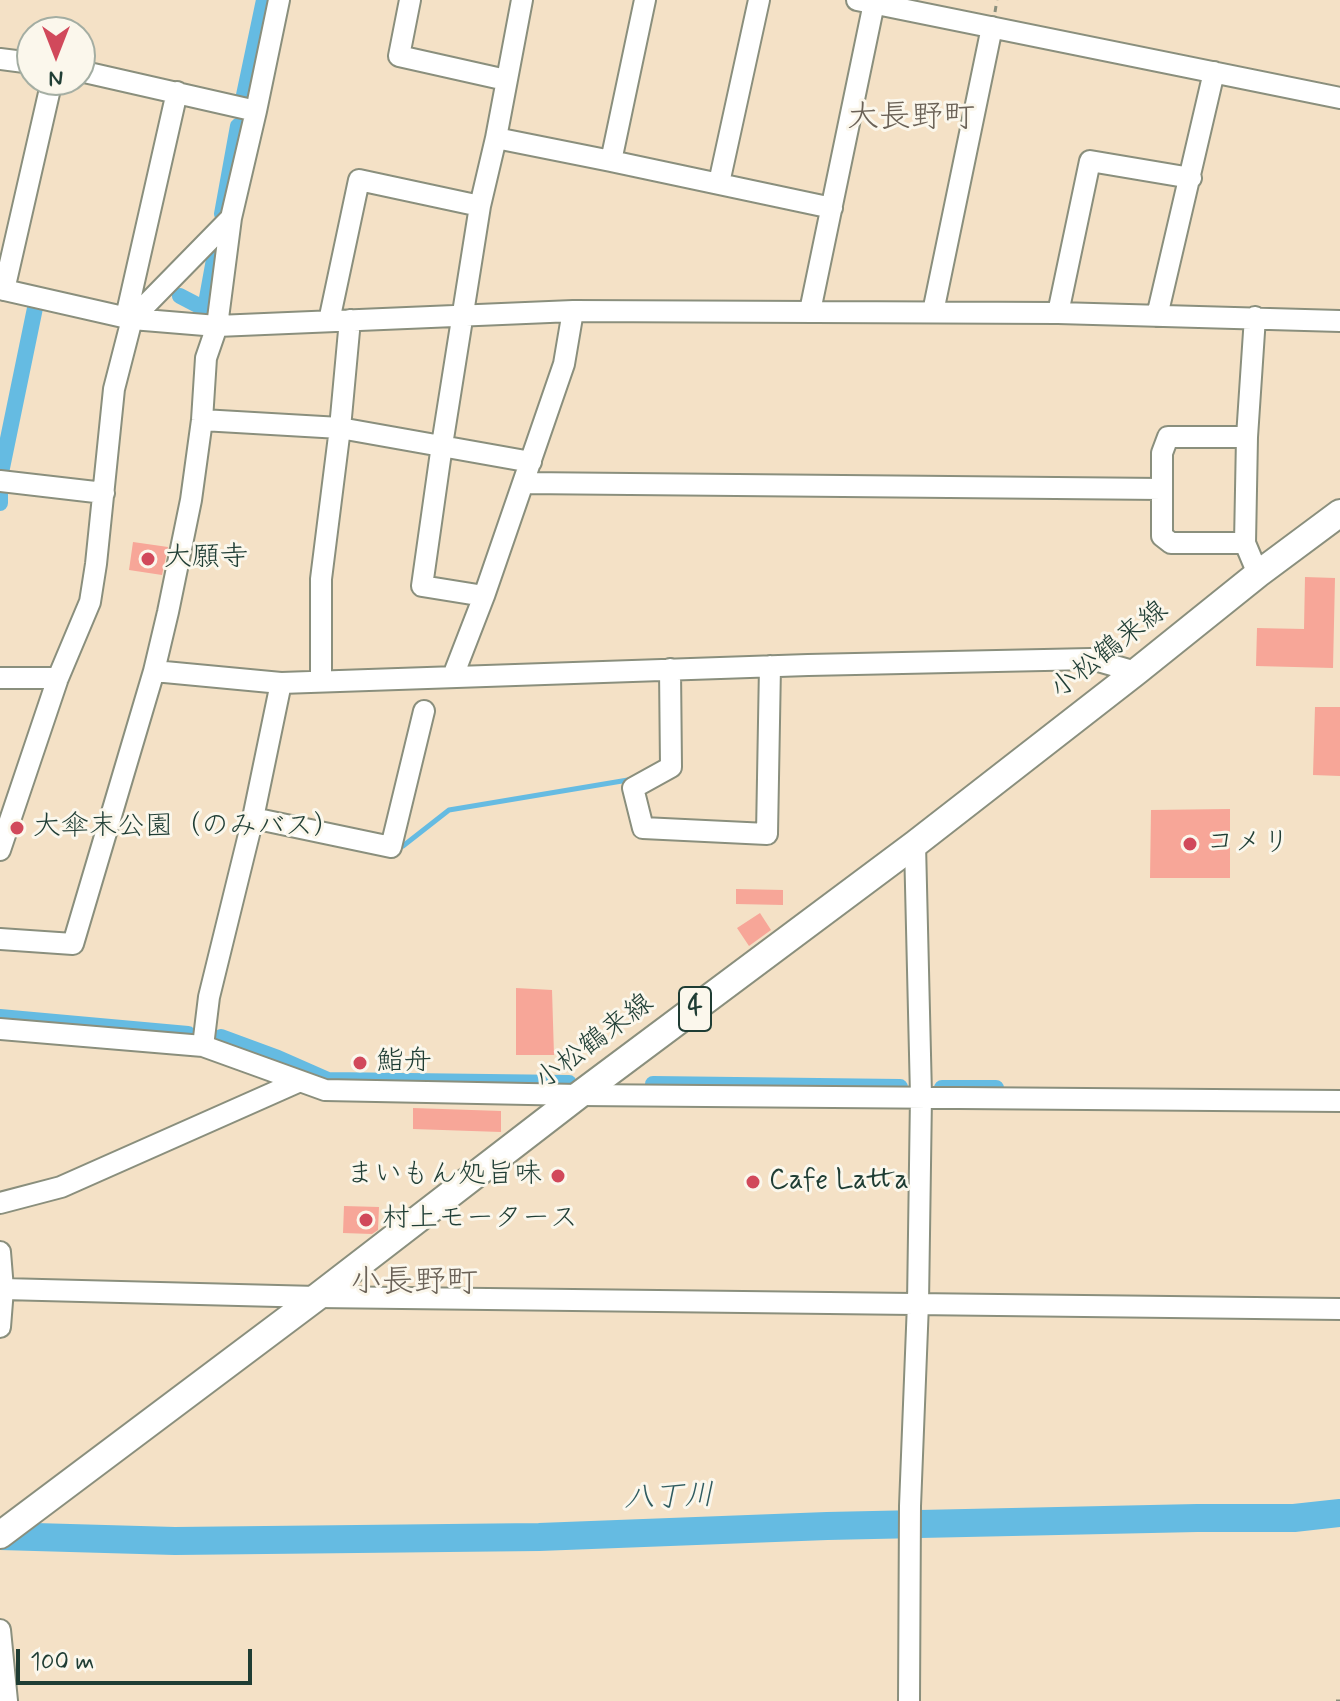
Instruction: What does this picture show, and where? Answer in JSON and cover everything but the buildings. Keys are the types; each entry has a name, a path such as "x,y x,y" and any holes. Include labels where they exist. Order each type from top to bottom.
{"main road":[{"name":"小松鶴来線","path":"0,1535 915,844 1340,513"}],"street":[{"path":"0,939 73,944 154,671 191,500 202,420 206,358 217,326 231,218 279,0"},
{"path":"410,0 399,56 506,80"},
{"path":"484,596 422,586 480,206 522,0"},
{"path":"611,161 645,0"},
{"path":"719,183 759,0"},
{"path":"810,311 832,208 866,2 1340,98"},
{"path":"933,312 992,27"},
{"path":"1157,316 1214,72"},
{"path":"96,74 256,111"},
{"path":"0,850 58,678 90,602 114,389 177,92"},
{"path":"48,96 2,289 129,318 217,326 573,311 810,311 1058,313 1340,321"},
{"path":"496,138 832,208"},
{"path":"1058,313 1090,161 1191,178"},
{"path":"329,321 359,180 480,206"},
{"path":"129,318 231,218"},
{"path":"453,676 564,364 573,311"},
{"path":"1255,317 1247,437 1245,543 1258,574"},
{"path":"321,681 321,579 350,320"},
{"path":"202,420 340,428 531,462"},
{"path":"1245,543 1171,543 1162,536 1162,453 1168,437 1247,437"},
{"path":"0,481 104,493"},
{"path":"524,483 1162,489"},
{"path":"154,671 281,683 770,666 1091,659 1136,672"},
{"path":"670,669 671,767 633,788 643,828 767,834 770,666"},
{"path":"0,678 58,678"},
{"path":"203,1046 209,997 253,818 281,683"},
{"path":"253,818 391,847 424,711"},
{"path":"909,1701 910,1506 918,1303 921,1096 915,844"},
{"path":"0,1029 203,1046 325,1090 1340,1101"},
{"path":"0,1203 61,1187 300,1081"},
{"path":"0,1327 3,1289 1,1261"},
{"path":"3,1289 317,1297 1340,1309"},
{"path":"0,1630 7,1701"}],"waterway":[{"path":"243,100 264,0"},
{"path":"222,214 238,126"},
{"path":"180,296 205,309 215,254"},
{"path":"2,468 35,308"},
{"path":"0,494 0,503"},
{"path":"403,846 449,810 628,780"},
{"path":"0,1017 188,1034"},
{"path":"221,1037 328,1080 569,1083"},
{"path":"653,1084 900,1087"},
{"path":"942,1088 996,1088"},
{"name":"八丁川","path":"0,1536 175,1541 539,1537 827,1526 1294,1518 1340,1513"}],"place":[{"name":"大願寺","path":"148,559"},
{"name":"大傘末公園（のみバス）","path":"17,828"},
{"name":"コメリ","path":"1190,844"},
{"name":"鮨舟","path":"360,1063"},
{"name":"まいもん処旨味","path":"558,1176"},
{"name":"Cafe Latta","path":"753,1182"},
{"name":"村上モータース","path":"366,1220"}],"district":[{"name":"大長野町","path":"911,119"},
{"name":"小長野町","path":"414,1284"}]}
